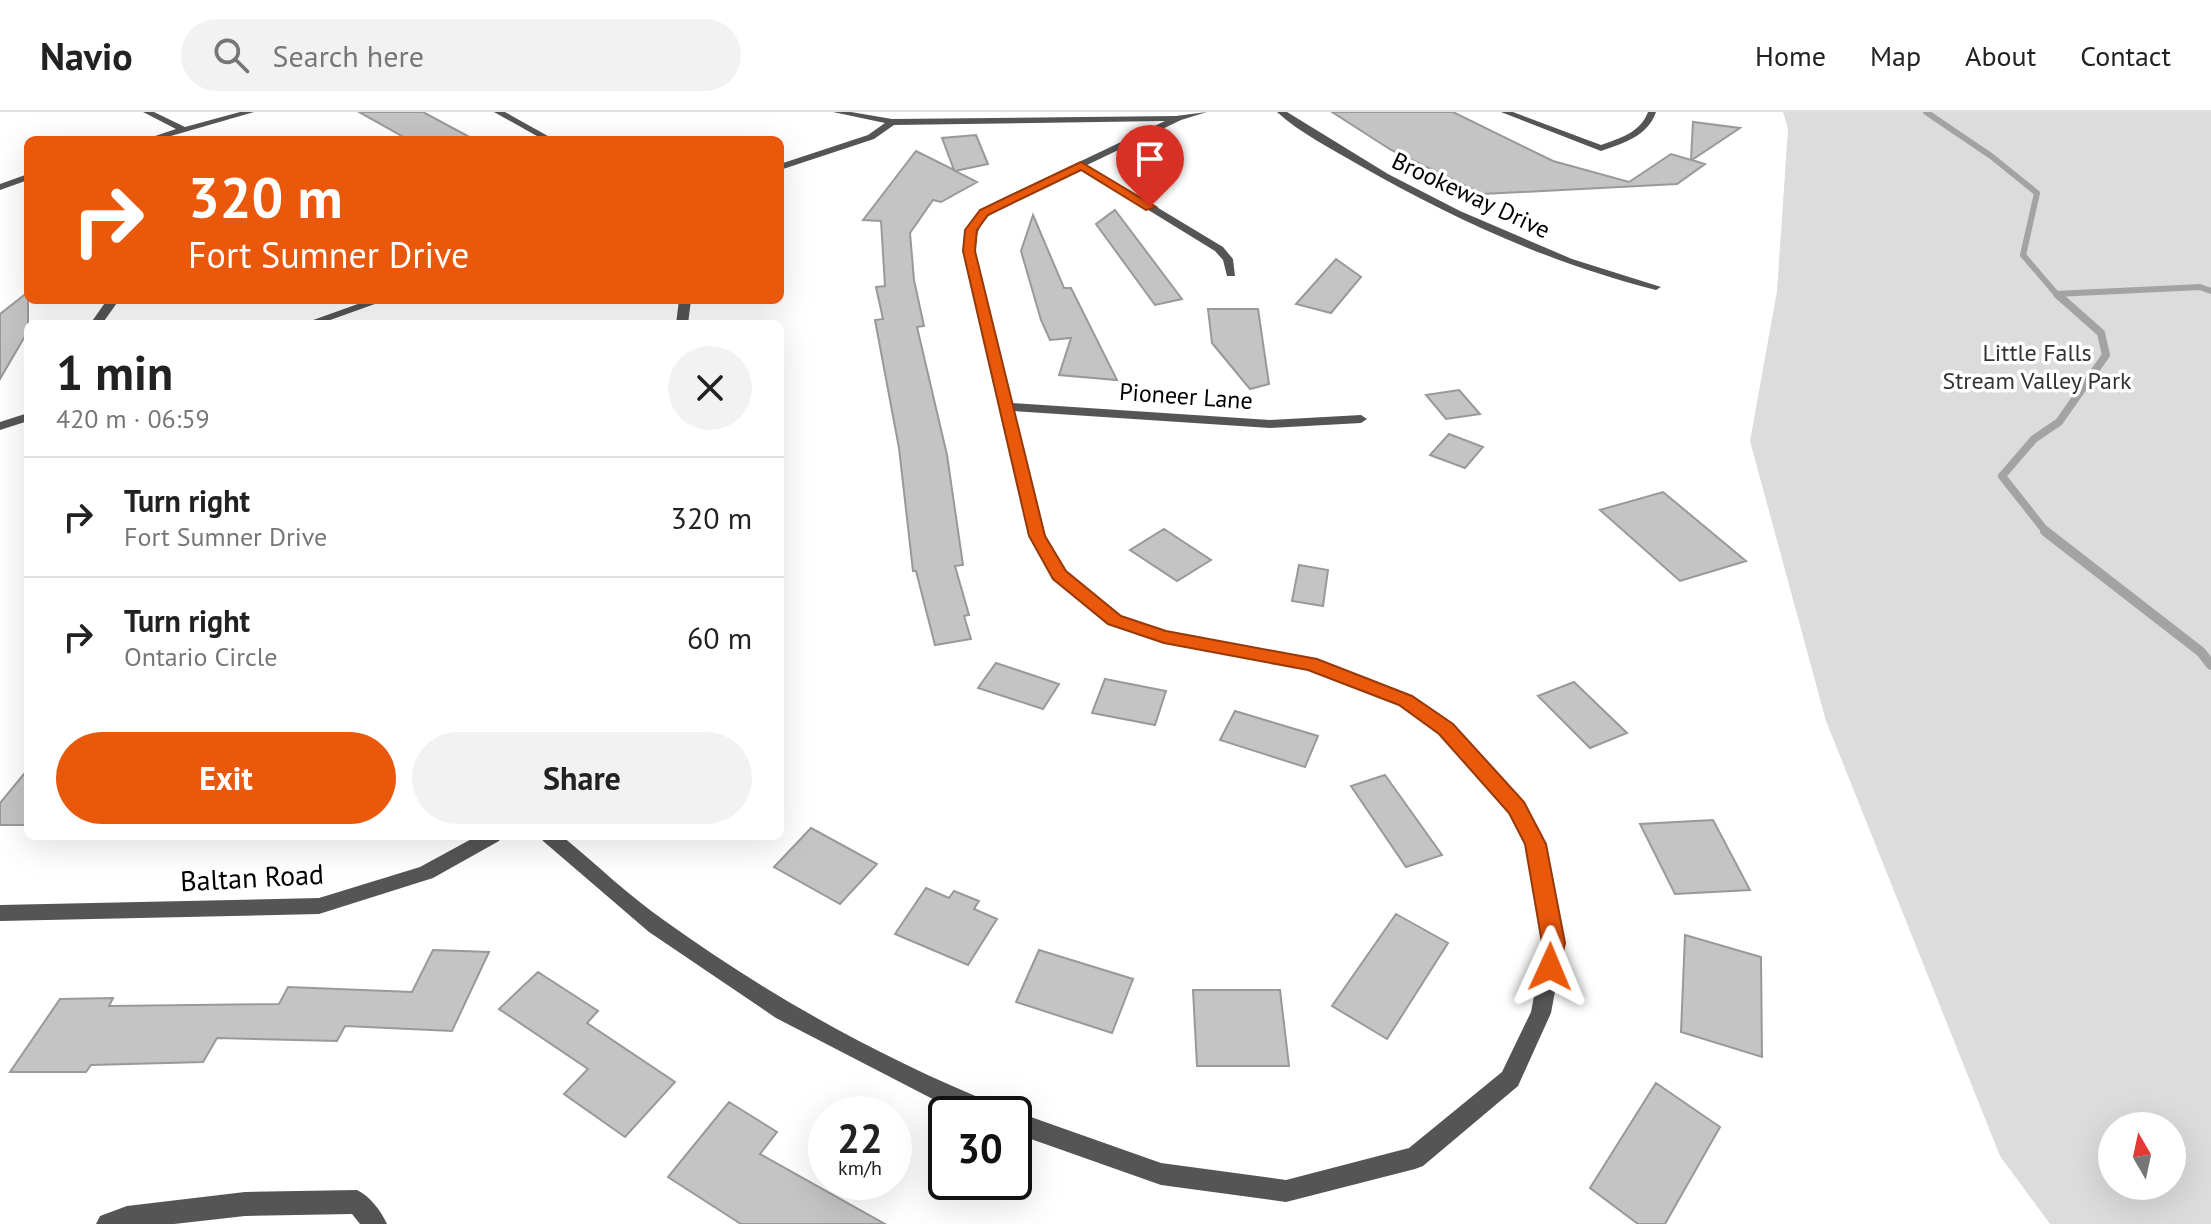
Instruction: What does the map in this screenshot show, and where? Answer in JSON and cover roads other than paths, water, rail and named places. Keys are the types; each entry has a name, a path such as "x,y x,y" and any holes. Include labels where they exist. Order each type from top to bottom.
{"street":[{"path":"147,112 184,130"},
{"path":"162,136 250,112"},
{"path":"498,112 543,136"},
{"path":"837,112 892,122 1178,118"},
{"path":"1032,1128 1161,1174 1286,1191 1415,1158 1510,1079 1541,1013 1554,943 1535,844 1517,808 1446,729 1406,701 1311,664 1164,637 1114,620 1059,575 1037,536 969,251 971,230 984,213 1000,203 1178,118 1203,112"},
{"name":"Brookeway Drive","path":"1281,112 1419,197 1571,263 1656,287"},
{"path":"1505,112 1601,148 1636,134 1651,118 1652,112"},
{"path":"784,166 871,137 892,122"},
{"path":"1081,165 1219,249 1228,259 1231,274"},
{"path":"0,187 24,178"},
{"path":"320,320 368,304"},
{"name":"Pioneer Lane","path":"1008,407 1270,424 1361,419"},
{"path":"0,426 24,418"},
{"name":"Baltan Road","path":"0,913 319,906 426,873 486,840"},
{"path":"554,840 656,926 783,1011 948,1096"},
{"path":"108,1224 127,1218 245,1204 357,1202 375,1224"}],"waterway":[{"path":"1926,112 1991,156 2037,193 2023,255 2056,294"},
{"path":"2056,294 2200,287 2211,291"},
{"path":"2046,532 2002,476 2034,439 2059,422 2106,355 2101,333 2058,295"},
{"path":"2046,532 2201,652 2211,665"}],"park label":[{"name":"Little Falls Stream Valley Park","path":"2037,366"}]}
